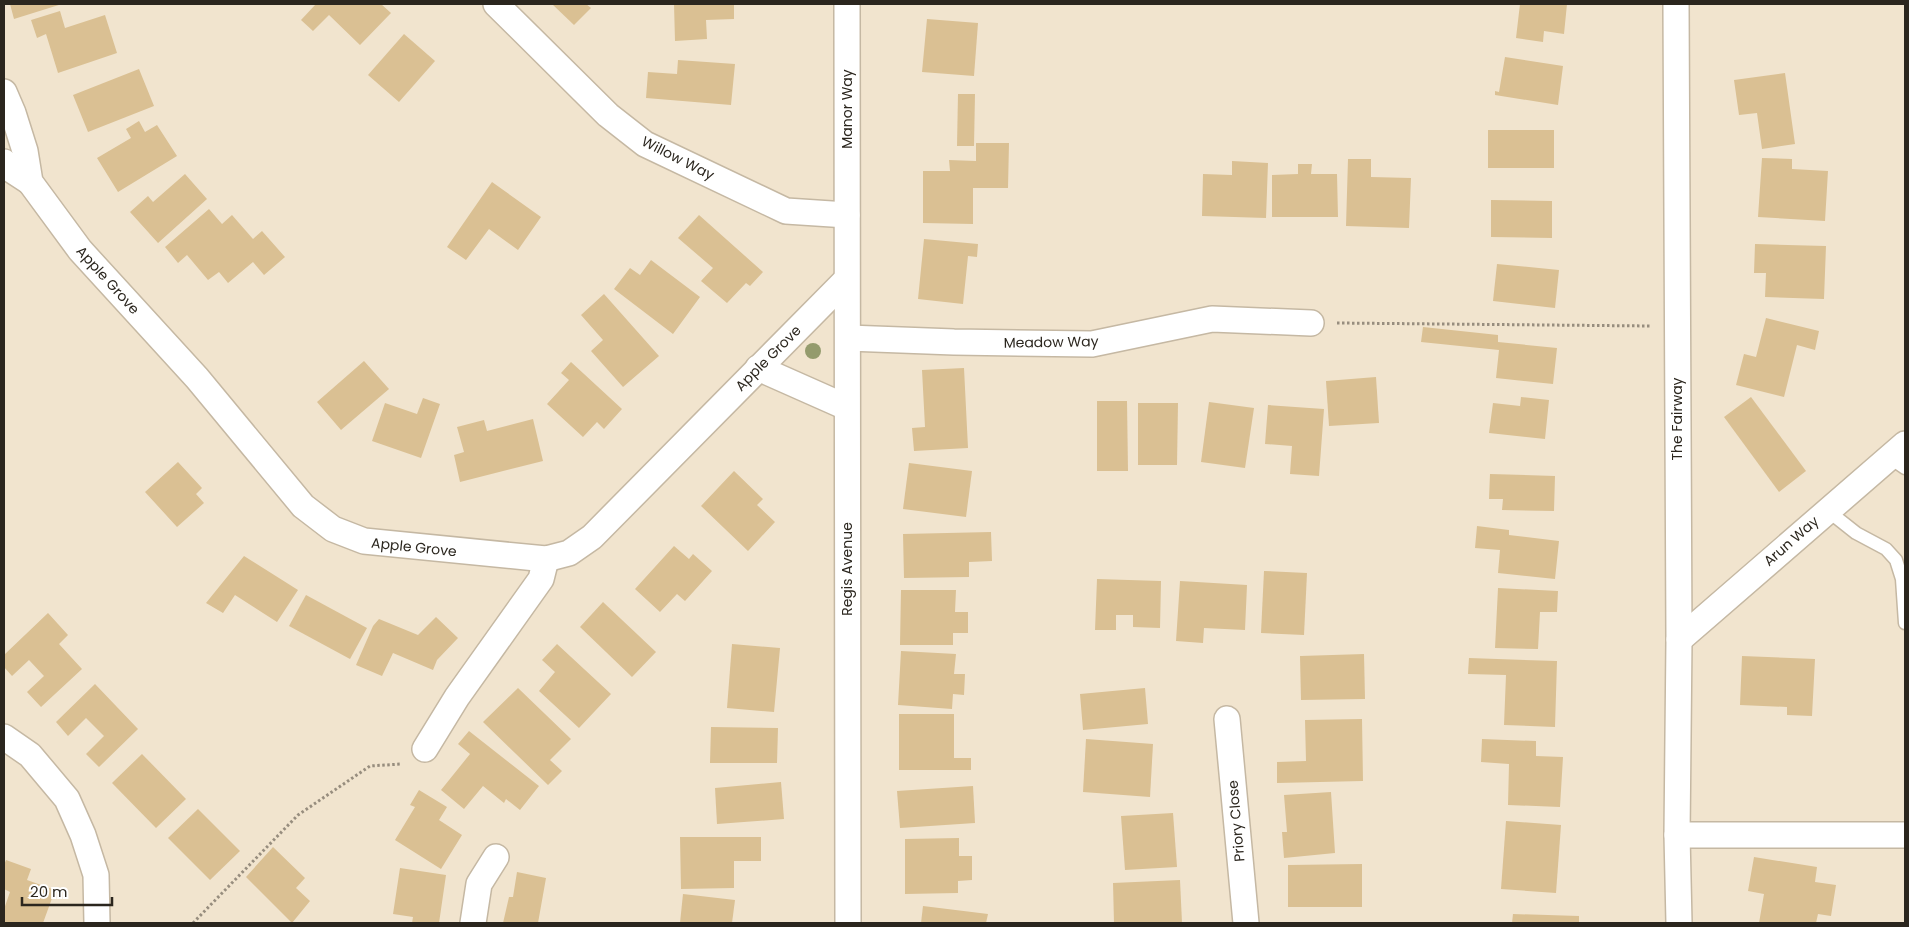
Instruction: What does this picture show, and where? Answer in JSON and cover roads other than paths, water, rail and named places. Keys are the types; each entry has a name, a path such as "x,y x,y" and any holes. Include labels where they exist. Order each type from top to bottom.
{"street":[{"name":"Willow Way","path":"496,4 608,115 645,144 786,211 847,215"},
{"name":"Manor Way","path":"847,4 847,215"},
{"name":"The Fairway","path":"1676,4 1677,835"},
{"name":"Apple Grove","path":"4,92 13,112 25,151 30,182"},
{"name":"Apple Grove","path":"4,162 7,167 30,182 80,250 196,378 302,506 333,529 364,542 546,559 569,553 592,537 846,280"},
{"name":"Regis Avenue","path":"847,215 848,923"},
{"name":"Meadow Way","path":"848,338 1092,344 1212,319 1311,323"},
{"path":"758,368 846,407"},
{"name":"Arun Way","path":"1678,640 1828,510 1900,456"},
{"path":"425,749 457,697 541,579 546,559"},
{"name":"Priory Close","path":"1226,719 1246,923"},
{"path":"4,737 30,755 67,799 83,835 96,875 97,923"},
{"path":"1679,923 1677,835 1905,835"},
{"path":"473,923 480,884 496,857"}],"lane":[{"path":"1828,510 1856,533 1886,550 1896,560 1902,579 1905,623"}]}
